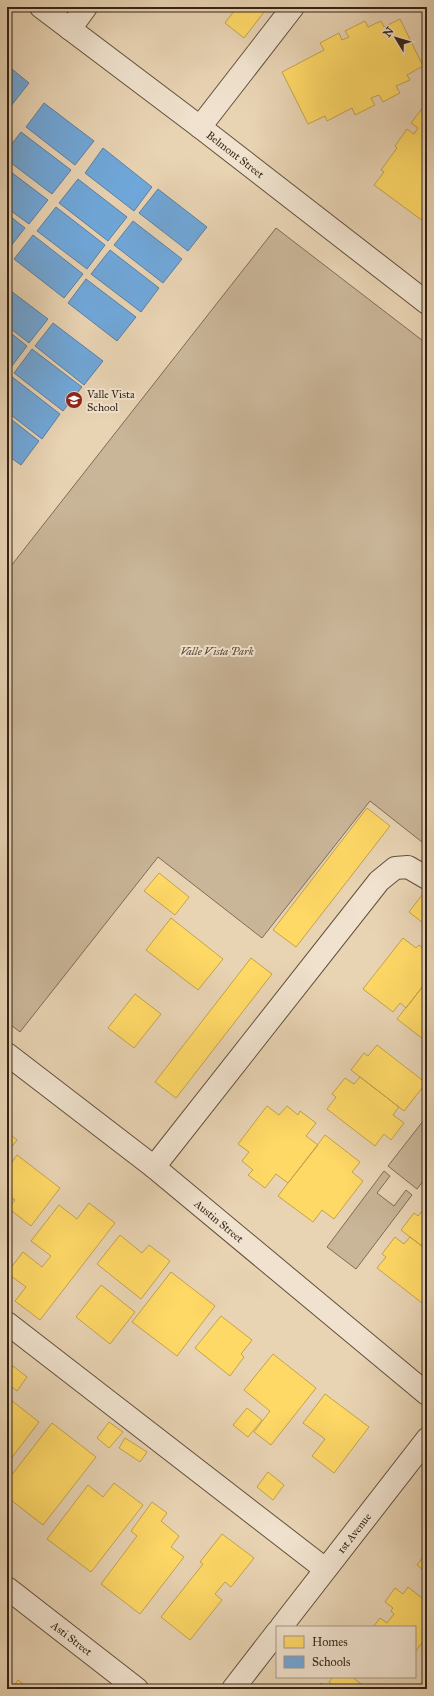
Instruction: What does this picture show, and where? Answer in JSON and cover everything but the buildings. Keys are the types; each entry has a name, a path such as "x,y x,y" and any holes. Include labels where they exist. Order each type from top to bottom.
{"street":[{"name":"Belmont Street","path":"41,7 200,127 427,304"},
{"path":"70,29 86,7"},
{"path":"200,127 293,7"},
{"path":"154,1167 379,881 395,868 408,867 427,878"},
{"name":"Austin Street","path":"7,1054 154,1167 427,1394"},
{"path":"7,1323 325,1569"},
{"name":"1st Avenue","path":"281,1626 427,1439"},
{"name":"Asti Street","path":"7,1588 137,1689"},
{"path":"233,1689 276,1633"}],"green space":[{"name":"Valle Vista Park","path":"276,228 427,344 427,846 370,801 262,938 158,857 20,1032 7,1022 7,571"},
{"path":"427,1116 427,1176 417,1189 388,1166"},
{"path":"384,1171 390,1176 377,1193 394,1206 406,1190 412,1195 356,1269 327,1247"}],"place":[{"name":"Valle Vista School","path":"74,400"}]}
